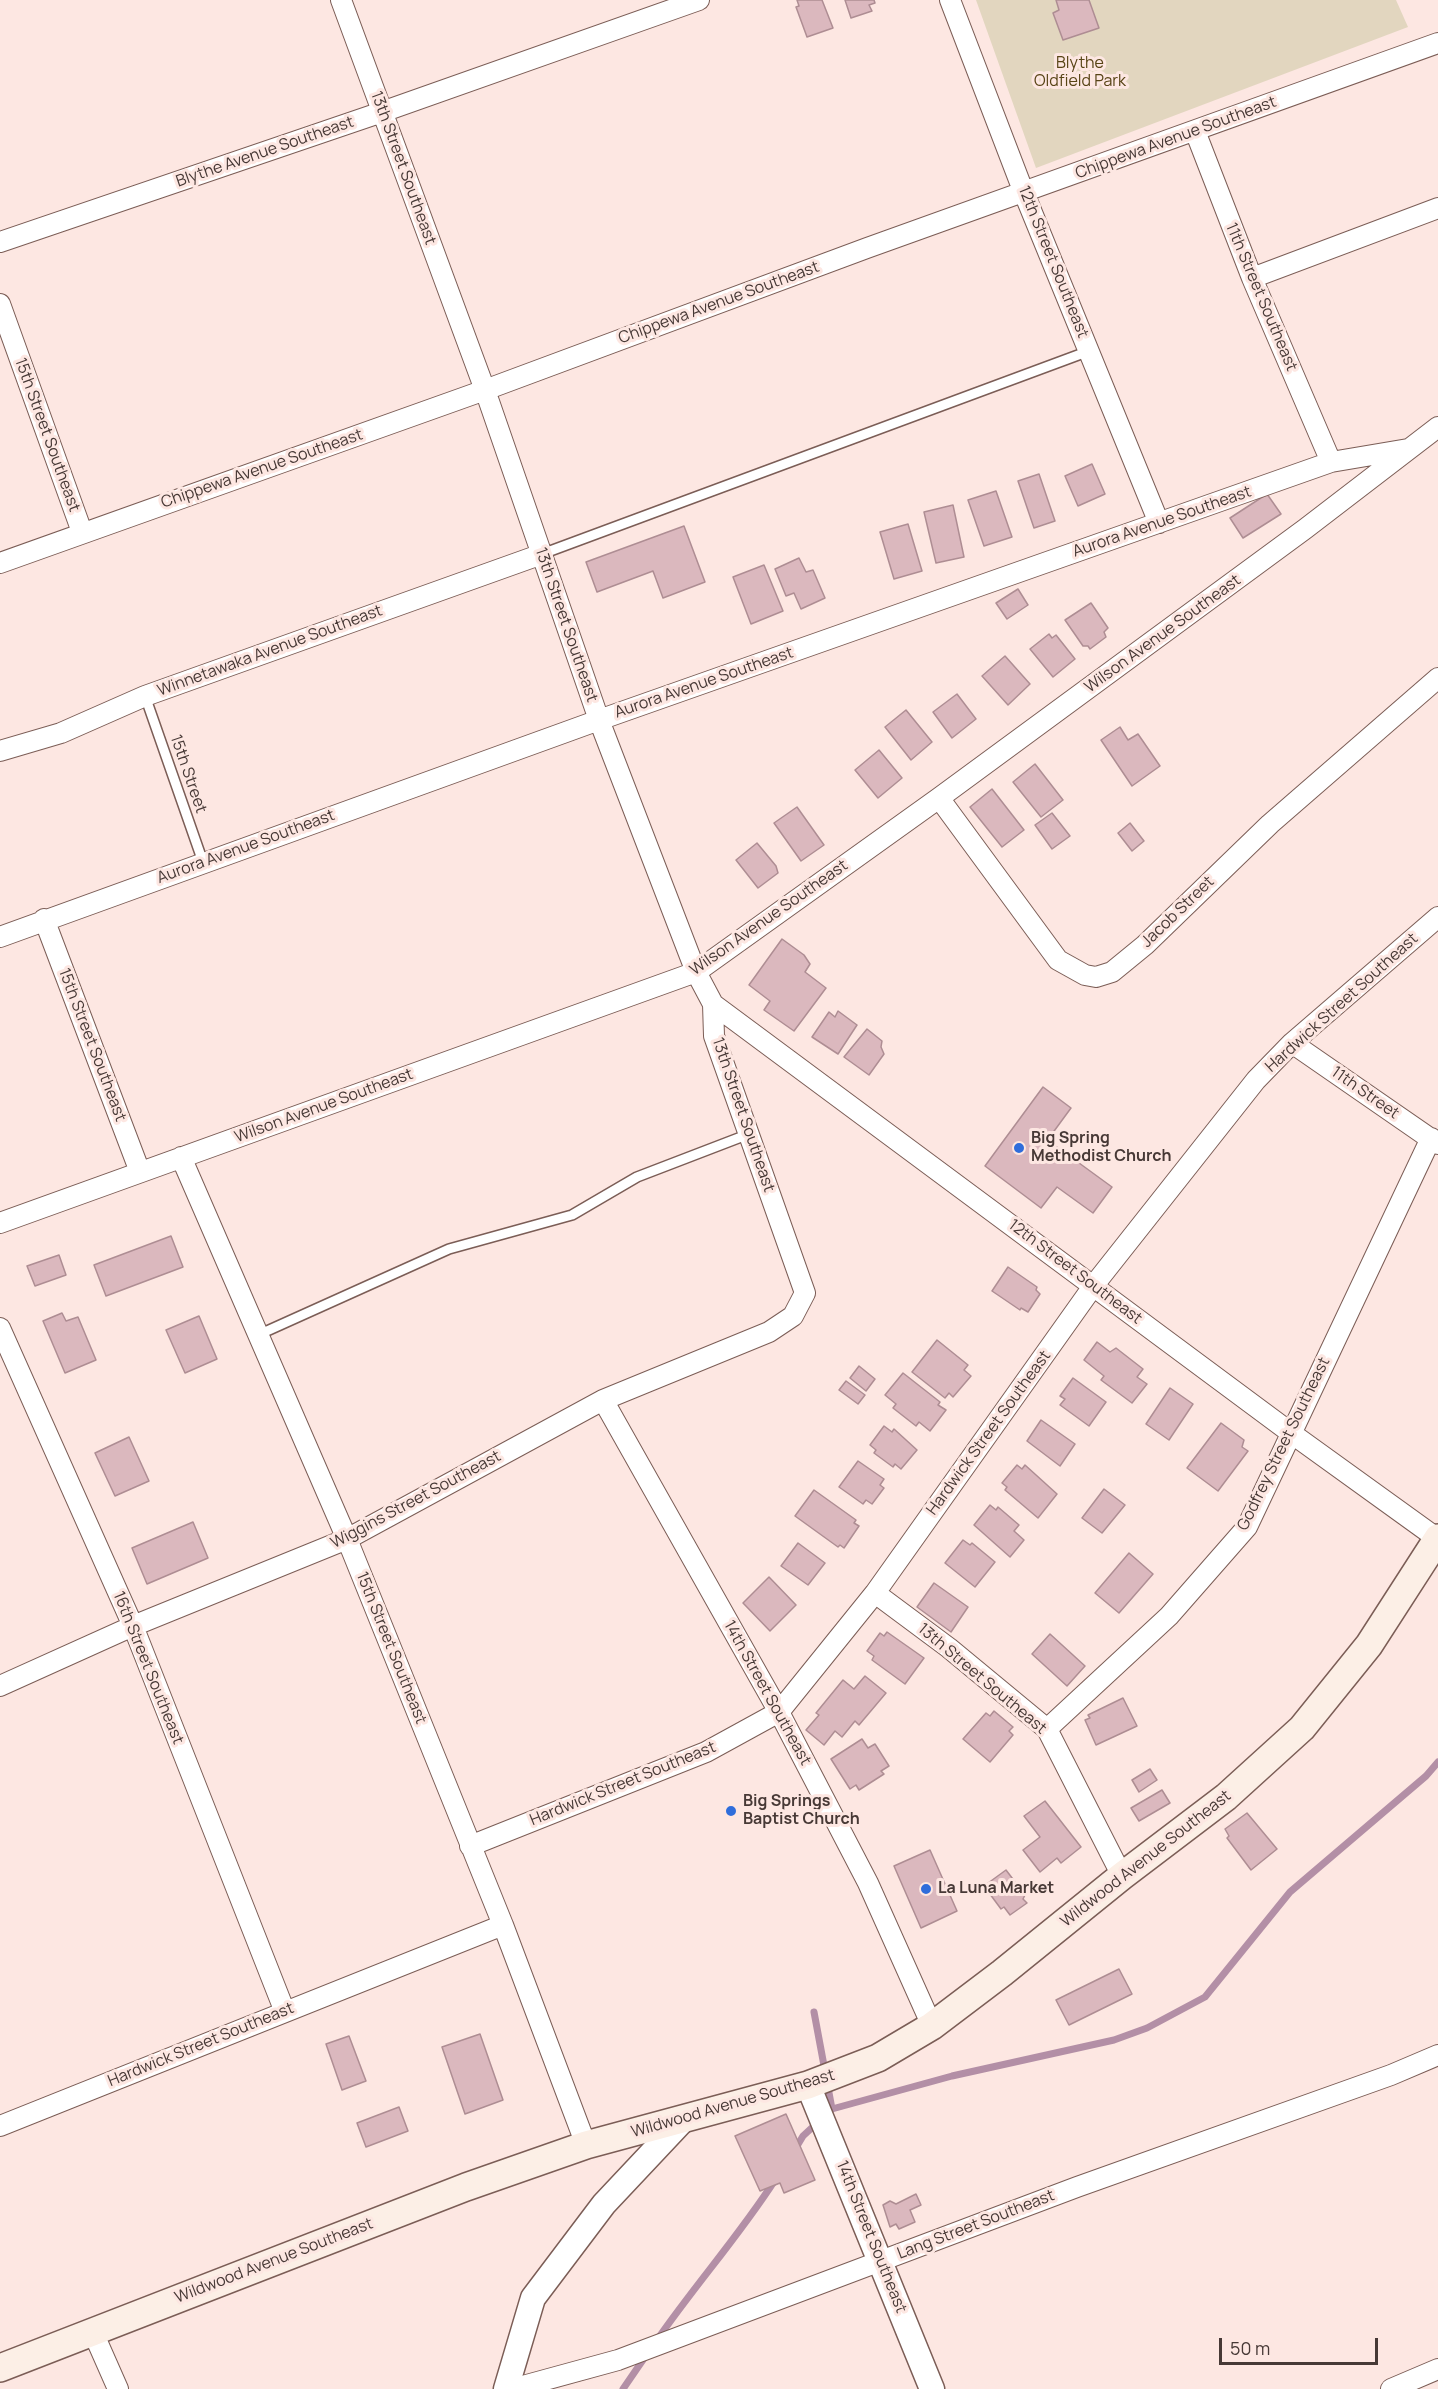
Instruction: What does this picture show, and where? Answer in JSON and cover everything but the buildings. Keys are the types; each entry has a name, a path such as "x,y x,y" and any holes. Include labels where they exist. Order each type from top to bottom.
{"main road":[{"name":"Wildwood Avenue Southeast","path":"0,2368 92,2330 466,2187 586,2145 683,2121 808,2085 878,2058 932,2026 1226,1797 1302,1728 1369,1645 1438,1539"}],"street":[{"name":"13th Street Southeast","path":"341,0 485,390 599,720 696,972 713,1004 714,1036 805,1293 793,1316"},
{"name":"Blythe Avenue Southeast","path":"0,242 382,112 699,0"},
{"name":"12th Street Southeast","path":"950,0 1024,193 1160,523"},
{"name":"Chippewa Avenue Southeast","path":"0,563 485,390 867,248 1438,43"},
{"name":"11th Street Southeast","path":"1195,131 1252,278 1331,462"},
{"path":"1252,278 1438,208"},
{"name":"15th Street Southeast","path":"0,304 82,532"},
{"name":"Wilson Avenue Southeast","path":"0,1223 696,972 939,798 1437,431"},
{"name":"Aurora Avenue Southeast","path":"0,937 44,919 599,720 1331,462 1412,448"},
{"name":"Winnetawaka Avenue Southeast","path":"0,751 61,733 145,696 542,554"},
{"name":"Jacob Street","path":"939,798 1058,960 1071,969 1096,977 1112,972 1145,945 1270,824 1438,678"},
{"name":"Hardwick Street Southeast","path":"470,1846 706,1752 779,1712 875,1593 1094,1285 1256,1080 1292,1043 1438,917"},
{"name":"15th Street Southeast","path":"44,919 140,1172"},
{"name":"12th Street Southeast","path":"713,1004 1094,1285 1291,1434 1438,1539"},
{"name":"11th Street","path":"1292,1043 1434,1141"},
{"name":"Godfrey Street Southeast","path":"1047,1729 1169,1616 1247,1527 1434,1141"},
{"name":"15th Street Southeast","path":"181,1157 347,1539 503,1925 586,2145"},
{"name":"Wiggins Street Southeast","path":"0,1686 133,1626 347,1539 603,1400 769,1332 793,1316"},
{"name":"16th Street Southeast","path":"0,1328 133,1626 285,2012"},
{"name":"14th Street Southeast","path":"603,1400 779,1712 868,1883 932,2026"},
{"name":"13th Street Southeast","path":"875,1593 949,1648 1047,1729 1122,1876"},
{"name":"Hardwick Street Southeast","path":"0,2126 503,1925"},
{"name":"Lang Street Southeast","path":"512,2389 618,2360 1077,2187 1391,2075 1438,2055"},
{"name":"14th Street Southeast","path":"808,2085 932,2389"},
{"path":"506,2389 533,2298 604,2204 683,2121"},
{"path":"92,2330 118,2389"},
{"path":"1391,2389 1438,2369"}],"lane":[{"path":"542,554 1089,351"},
{"name":"15th Street","path":"145,696 202,862"},
{"path":"258,1335 449,1248 572,1215 637,1177 749,1134"}],"green space":[{"name":"Blythe Oldfield Park","path":"976,0 1396,0 1408,27 1036,168"}],"waterway":[{"path":"825,2115 832,2109 952,2076 1114,2040 1147,2028 1205,1997 1290,1892 1426,1776 1438,1762"},
{"path":"814,2012 825,2071"},
{"path":"827,2082 832,2109"},
{"path":"794,2151 803,2136 817,2123"},
{"path":"657,2340 747,2221 775,2180"},
{"path":"623,2389 647,2354"}],"place":[{"name":"Big Spring Methodist Church","path":"1019,1148"},
{"name":"Big Springs Baptist Church","path":"731,1811"},
{"name":"La Luna Market","path":"926,1889"}]}
